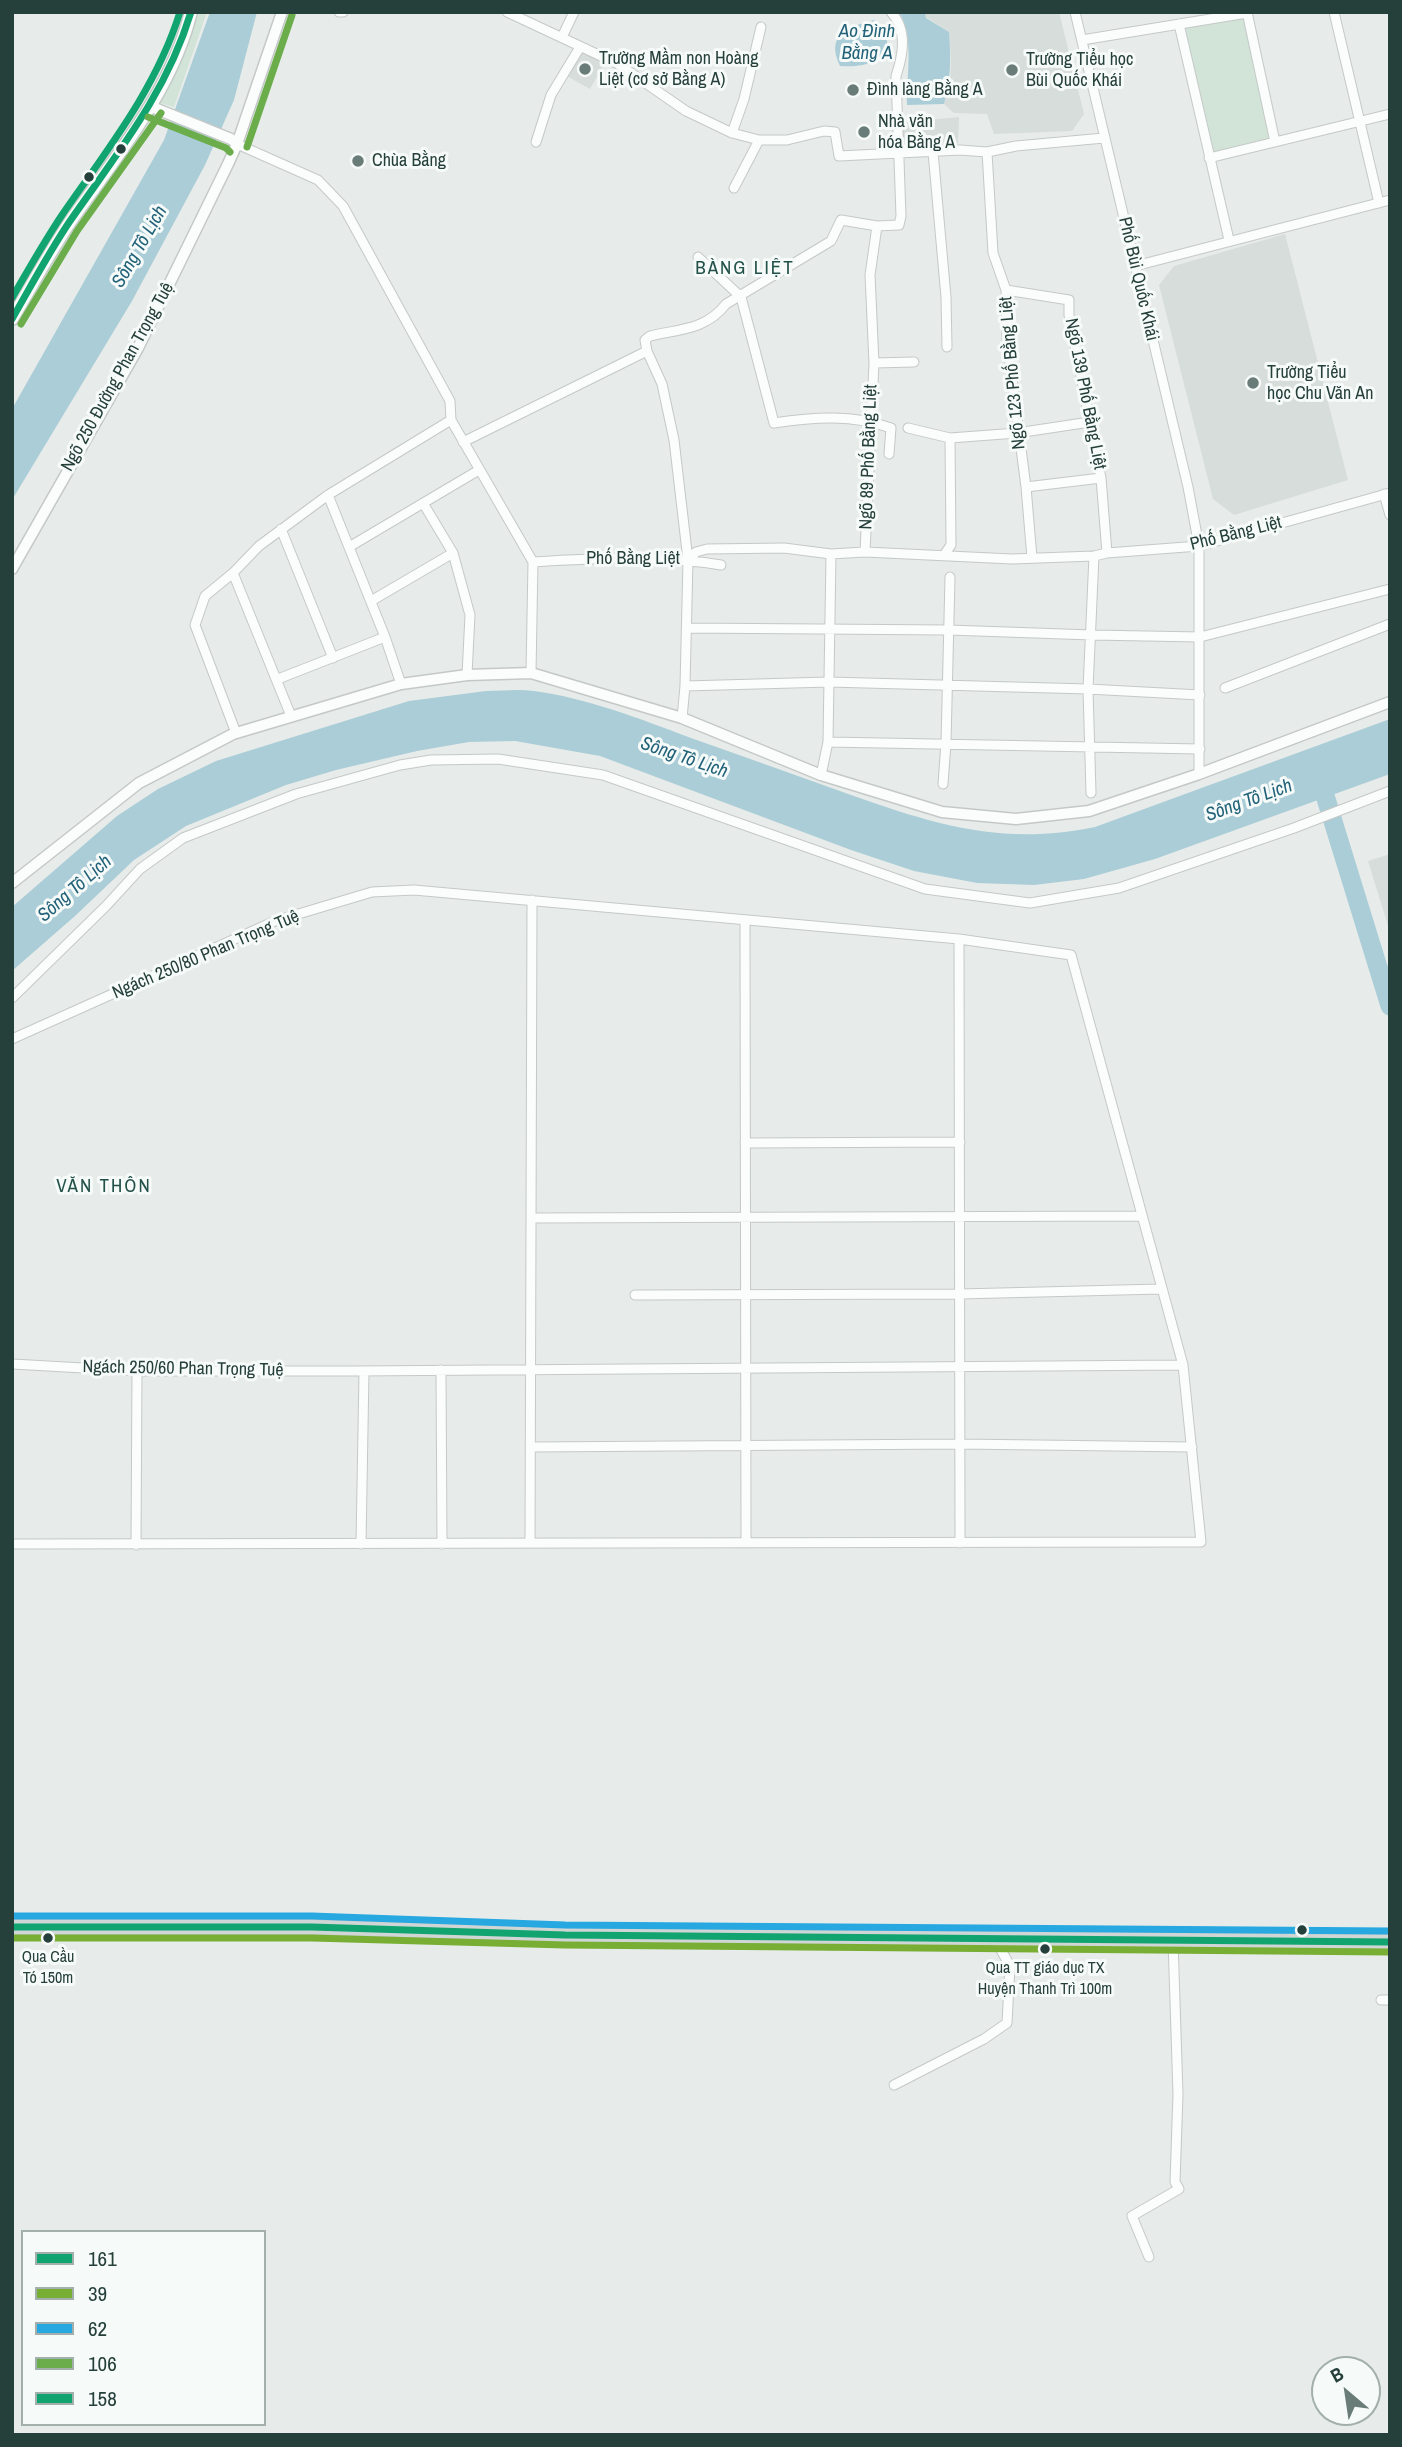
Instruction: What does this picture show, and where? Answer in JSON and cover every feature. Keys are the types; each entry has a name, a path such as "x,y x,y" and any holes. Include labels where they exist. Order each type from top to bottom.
{"main road":[{"path":"12,319 68,225 156,108 186,32 191,12"},
{"path":"12,1927 313,1927 565,1935 1390,1942"}],"street":[{"path":"234,142 282,12"},
{"path":"507,12 618,64 686,110 732,132 759,140 787,139 824,131 835,132 839,156 987,152 1016,146 1104,138"},
{"path":"562,37 574,12"},
{"path":"682,718 688,559 674,440 662,384 645,340 650,336 693,328 717,315 726,304 831,241 841,220 877,226 899,225 901,216 896,76 903,55 900,22 891,12"},
{"name":"Phố Bùi Quốc Khái","path":"1074,12 1188,487 1199,547 1199,774"},
{"path":"1334,12 1379,203"},
{"path":"1082,40 1247,13 1275,142"},
{"path":"1179,24 1229,240"},
{"path":"732,132 744,99 761,27"},
{"path":"536,142 551,95 580,47"},
{"path":"156,108 318,180 332,192 364,243 450,401 451,420 533,562 531,673"},
{"path":"1209,158 1390,114"},
{"path":"734,188 759,140"},
{"name":"Ngõ 250 Đường Phan Trọng Tuệ","path":"12,569 138,348 234,142"},
{"path":"933,152 946,297 947,347"},
{"name":"Ngõ 123 Phố Bằng Liệt","path":"987,152 993,253 1006,290 1007,341 1026,487 1032,558"},
{"path":"1135,266 1390,200"},
{"name":"Ngõ 89 Phố Bằng Liệt","path":"865,552 874,363 870,275 877,226"},
{"path":"698,257 741,296 774,424 815,417 870,420 891,428 889,454"},
{"name":"Ngõ 139 Phố Bằng Liệt","path":"1006,290 1069,300 1069,315 1101,478 1107,553"},
{"path":"463,442 647,351"},
{"name":"Ngõ 89 Phố Bằng Liệt","path":"874,363 914,362"},
{"path":"236,733 195,625 205,596 233,573 258,546 328,495 451,420"},
{"path":"908,428 950,438 1017,433 1090,422"},
{"path":"944,555 951,545 950,438"},
{"path":"349,547 479,470"},
{"path":"1026,487 1101,478"},
{"path":"1387,493 1390,515"},
{"name":"Phố Bằng Liệt","path":"533,562 593,558 688,559 696,552 707,549 784,548 831,554 865,552 1032,558 1094,556 1199,547 1387,493"},
{"path":"328,495 401,684"},
{"path":"423,503 453,553 470,615 467,675"},
{"path":"281,529 333,658"},
{"path":"371,601 453,553"},
{"path":"821,775 828,742 831,554"},
{"path":"1091,793 1088,689 1094,556"},
{"path":"688,559 721,565"},
{"path":"233,573 292,716"},
{"path":"943,784 950,577"},
{"path":"687,628 1200,636 1390,589"},
{"path":"1225,688 1390,624"},
{"path":"278,679 385,637"},
{"path":"12,883 139,783 236,733 401,684 467,675 531,673 682,718 821,775 942,812 1016,819 1089,811 1199,774 1390,702"},
{"path":"685,686 829,682 1200,695"},
{"path":"828,742 1200,749"},
{"path":"12,998 140,869 183,838 296,794 400,765 430,760 498,759 603,775 925,889 1030,903 1119,888 1294,828 1390,791"},
{"name":"Ngách 250/80 Phan Trọng Tuệ","path":"12,1039 275,921 372,892 414,890 745,919 960,939 1071,955 1142,1216"},
{"path":"530,1543 532,900"},
{"path":"745,919 746,1544"},
{"path":"960,939 960,1544"},
{"path":"745,1143 960,1142"},
{"path":"12,1545 1201,1542 1183,1366 1142,1216 531,1218"},
{"path":"635,1295 960,1294 1161,1289"},
{"name":"Ngách 250/60 Phan Trọng Tuệ","path":"12,1364 137,1371 1183,1366"},
{"path":"441,1370 442,1544"},
{"path":"136,1545 137,1371"},
{"path":"359,1371 361,1544"},
{"path":"531,1447 960,1444 1192,1447"},
{"path":"894,2085 984,2039 1007,2023 1010,1966 995,1939"},
{"path":"1149,2257 1132,2216 1179,2189 1175,2182 1178,2094 1173,1940"}],"shaded area":[{"name":"Trường Tiểu học Bùi Quốc Khái","path":"925,12 1059,12 1084,114 1072,131 994,134 987,114 954,113 944,104 950,82 949,32 926,17"},
{"name":"Trường Mầm non Hoàng Liệt (cơ sở Bằng A)","path":"580,48 605,63 590,89 565,75"},
{"path":"959,117 958,147 898,150 897,123"},
{"name":"Trường Tiểu học Chu Văn An","path":"1285,234 1348,480 1234,515 1213,499 1159,285 1174,266"},
{"path":"1390,854 1390,932 1368,861"}],"green space":[{"path":"199,12 207,12 174,107 160,103 179,66"},
{"path":"1247,13 1275,142 1209,158 1179,24"}],"water":[{"name":"Sông Tô Lịch","path":"210,12 257,12 234,100 205,165 132,301 12,500 12,409 164,140"},
{"path":"899,12 925,12 926,18 949,32 950,68 944,104 907,105 907,33"},
{"name":"Ao Đình Bằng A","path":"874,20 887,42 886,50 874,61 863,65 840,66 835,46 837,39 848,29"},
{"name":"Sông Tô Lịch","path":"486,691 534,691 594,704 912,815 1000,833 1062,832 1095,827 1390,719 1390,774 1155,859 1084,879 1034,885 977,883 914,871 600,756 515,741 469,742 336,770 286,785 186,826 134,860 12,971 12,907 117,816 158,789 216,761 409,701"}],"waterway":[{"path":"1319,776 1390,1006"}],"transit line":[{"name":"158","path":"12,298 55,225 113,143 144,93 158,67 180,12"},
{"name":"161","path":"12,319 62,233 123,146 154,96 181,42 191,12"},
{"name":"106","path":"247,147 292,15"},
{"name":"106","path":"21,324 77,231 161,113"},
{"name":"106","path":"148,117 226,148 230,152"},
{"name":"62","path":"12,1916 312,1916 565,1925 1390,1931"},
{"name":"161","path":"12,1927 312,1927 565,1935 1390,1942"},
{"name":"39","path":"12,1938 312,1938 565,1945 1390,1952"}],"place":[{"name":"Trường Mầm non Hoàng Liệt (cơ sở Bằng A)","path":"585,69"},
{"name":"Trường Tiểu học Bùi Quốc Khái","path":"1012,70"},
{"name":"Đình làng Bằng A","path":"853,90"},
{"name":"Nhà văn hóa Bằng A","path":"864,132"},
{"name":"Chùa Bằng","path":"358,161"},
{"name":"Trường Tiểu học Chu Văn An","path":"1253,383"},
{"name":"Qua Cầu Tó 150m","path":"48,1938"},
{"name":"Qua TT giáo dục TX Huyện Thanh Trì 100m","path":"1045,1949"}],"district":[{"name":"BÀNG LIỆT","path":"745,269"},
{"name":"VĂN THÔN","path":"104,1187"}]}
